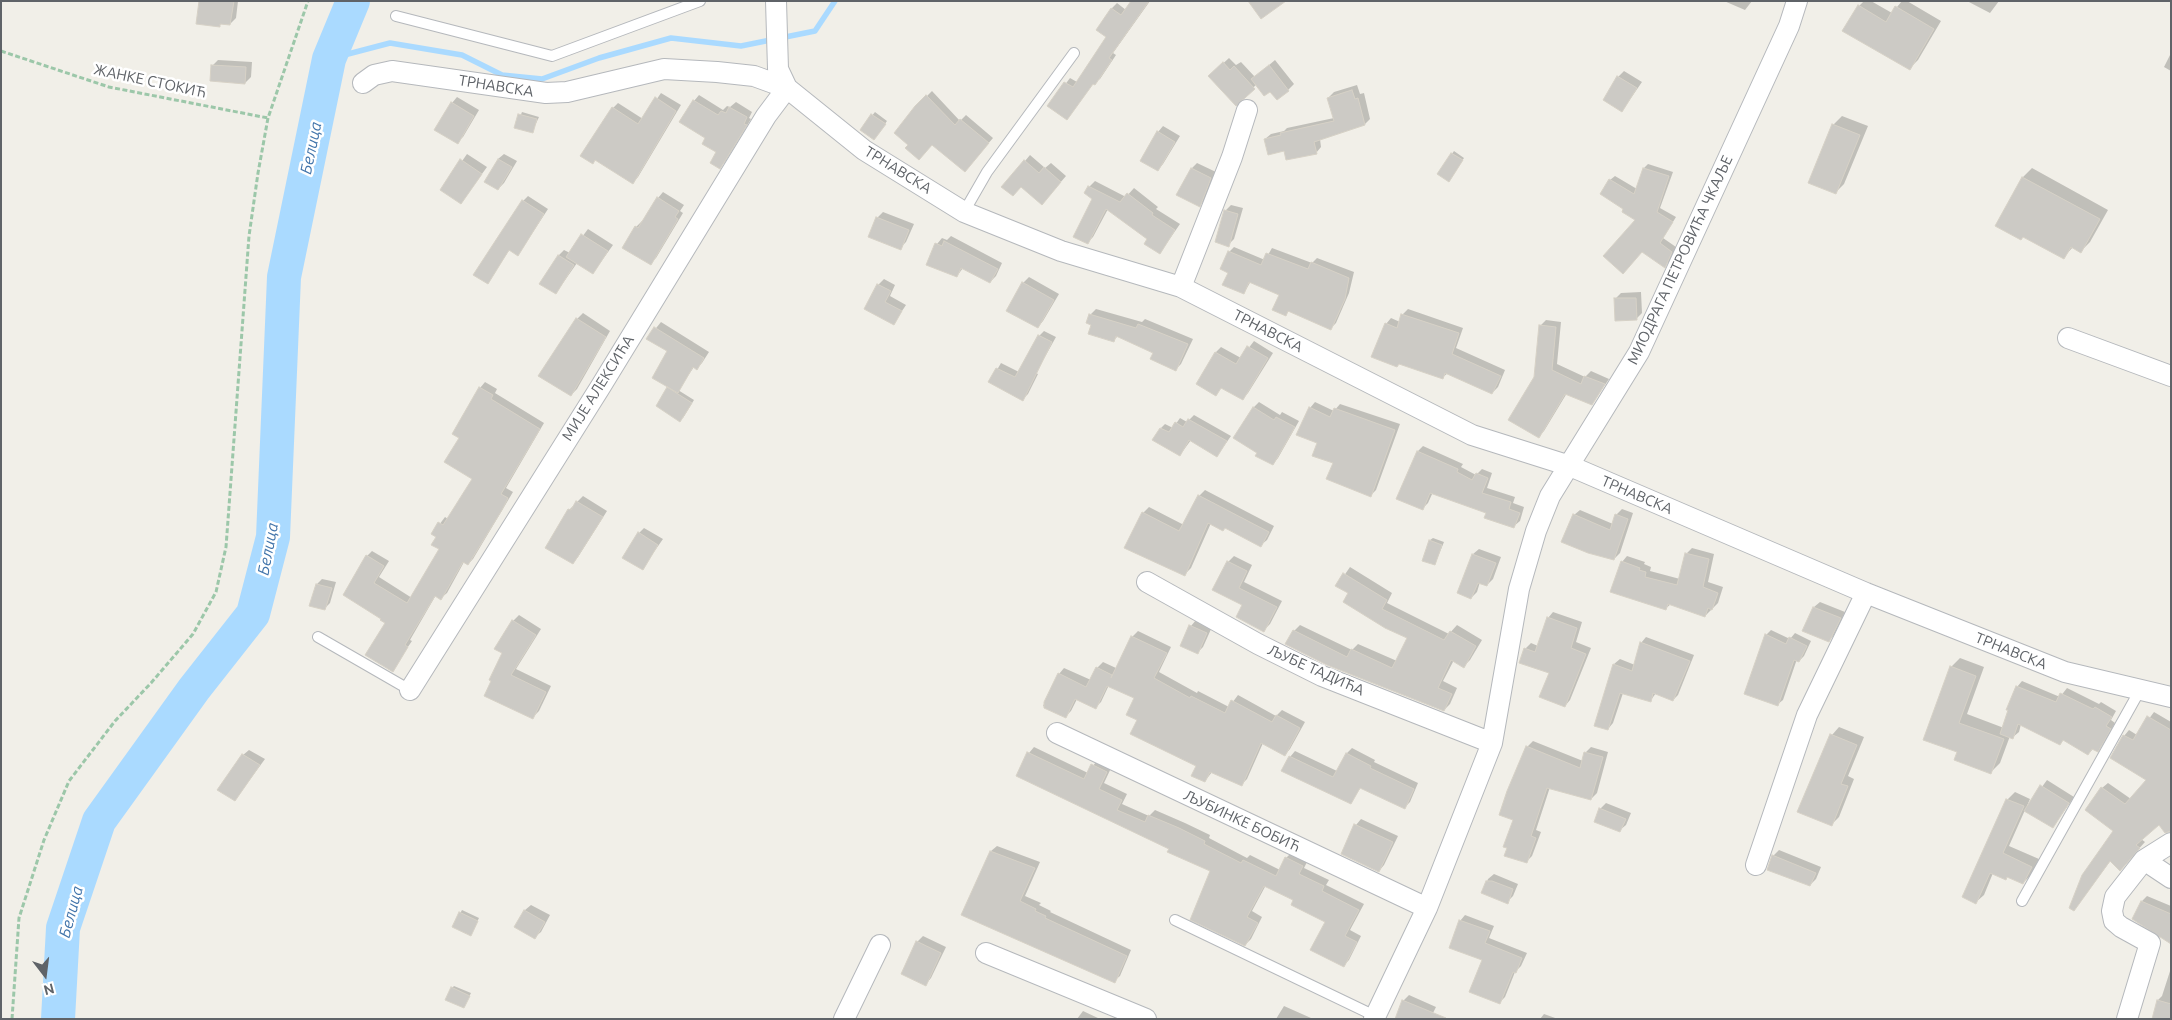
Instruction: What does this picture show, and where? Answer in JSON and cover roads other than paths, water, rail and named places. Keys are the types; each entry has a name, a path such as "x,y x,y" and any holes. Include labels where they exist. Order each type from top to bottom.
{"street":[{"path":"776,1 778,69 787,88"},
{"name":"МИОДРАГА ПЕТРОВИЋА ЧКАЉЕ","path":"1374,1018 1427,908 1492,742 1519,589 1536,531 1550,496 1639,352 1789,26 1797,1"},
{"name":"ТРНАВСКА","path":"363,83 374,75 392,71 546,93 567,92 664,70 717,72 754,76 787,88 864,150 964,212 1061,251 1181,287 1472,435 1570,466 1866,593 2065,672 2171,698"},
{"name":"МИЈЕ АЛЕКСИЋА","path":"410,690 601,386 766,116 787,88"},
{"path":"1181,287 1232,157 1247,110"},
{"path":"2068,338 2171,376"},
{"name":"ЉУБЕ ТАДИЋА","path":"1147,582 1258,644 1322,676 1492,742"},
{"path":"1756,866 1808,715 1866,593"},
{"name":"ЉУБИНКЕ БОБИЋ","path":"1057,734 1427,908"},
{"path":"2127,1019 2150,943 2114,922 2112,911 2115,897 2144,860 2171,842"},
{"path":"2144,860 2171,878"},
{"path":"844,1019 880,945"},
{"path":"986,953 1146,1019"}],"lane":[{"path":"396,16 552,56 700,1"},
{"path":"964,212 987,172 1074,53"},
{"path":"318,637 410,690"},
{"path":"2022,902 2140,690"},
{"path":"1175,920 1374,1018"}],"waterway":[{"name":"Белица","path":"58,1019 63,928 99,821 194,689 253,614 273,537 284,277 329,59 353,1"},
{"path":"329,59 390,43 462,55 502,75 542,79 599,58 671,38 741,46 815,31 835,1"}]}
